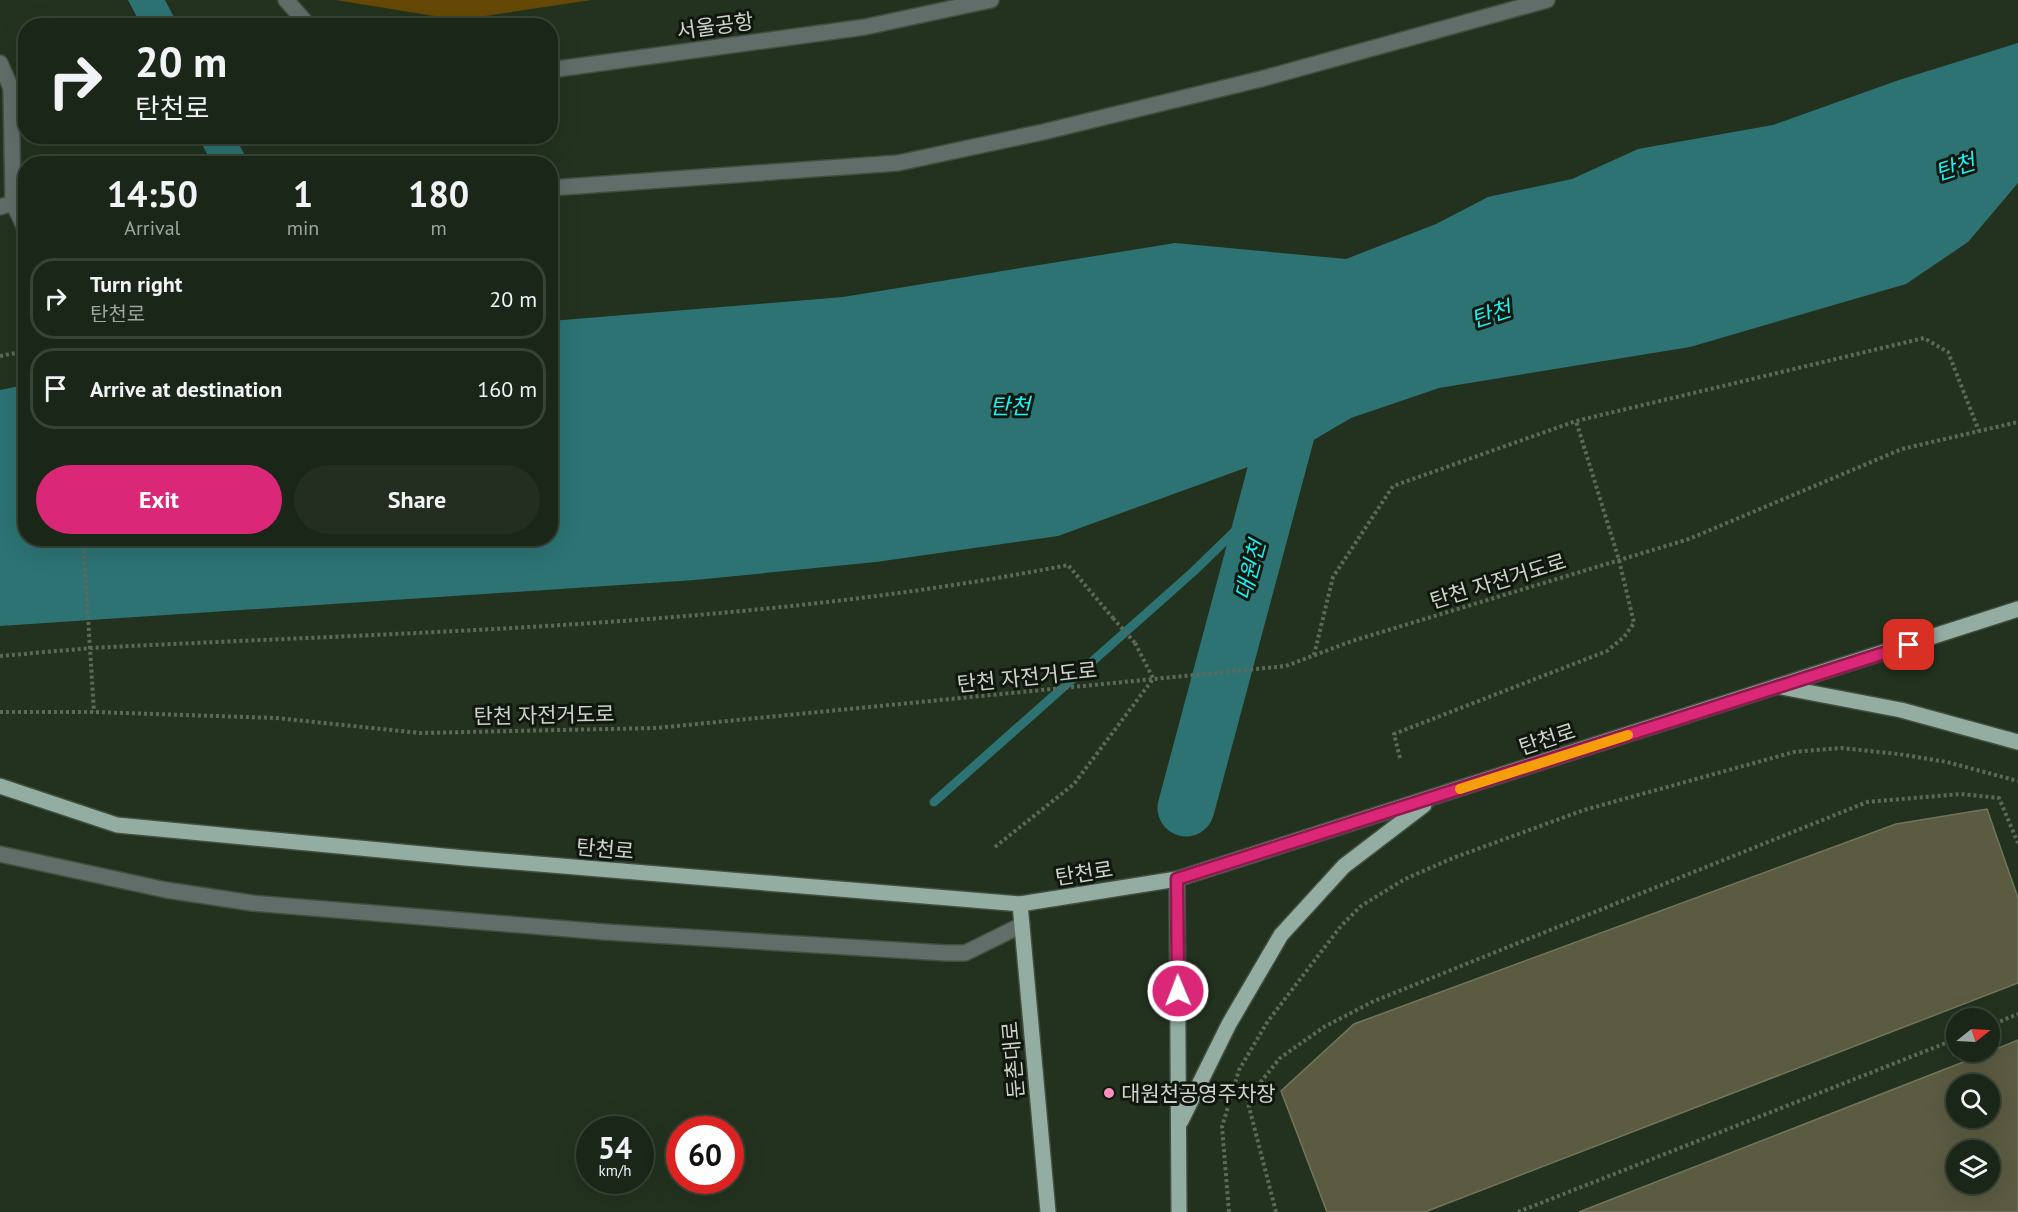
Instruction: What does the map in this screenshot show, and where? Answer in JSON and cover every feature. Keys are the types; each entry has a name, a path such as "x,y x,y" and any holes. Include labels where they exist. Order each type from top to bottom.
{"main road":[{"name":"탄천로","path":"0,786 117,825 477,859 1020,904 1177,879 2018,609"},
{"path":"1778,687 1900,710 2018,742"},
{"path":"1181,1121 1229,1024 1281,935 1344,866 1434,798"},
{"path":"1177,879 1181,1121 1179,1212"},
{"name":"둔촌대로","path":"1020,904 1048,1212"}],"street":[{"path":"286,0 302,18"},
{"name":"서울공항","path":"558,69 865,27 992,0"},
{"path":"558,187 897,163 1043,132 1261,80 1547,0"},
{"path":"0,63 11,88 7,205 18,219"},
{"path":"0,854 166,890 252,903 605,932 965,953 1022,925"}],"path":[{"path":"1314,655 1333,577 1393,486 1576,421 1924,338 1948,352 1979,431"},
{"path":"0,356 18,353"},
{"path":"1400,758 1394,734 1607,651 1624,637 1634,623 1619,560 1576,421"},
{"name":"탄천 자전거도로","path":"0,712 94,712 276,718 431,733 656,728 767,715 1031,693 1153,678 1286,666 1314,655 1689,538 1902,449 2018,422"},
{"path":"84,546 94,712"},
{"path":"0,656 91,648 693,617 964,585 1068,565 1135,643 1153,678 1074,784 995,847"},
{"path":"1229,1212 1222,1127 1239,1070 1285,998 1341,926 1362,906 1405,879 1453,858 1584,810 1794,752 1841,748 1898,754 1947,762 2018,781"},
{"path":"1275,1212 1247,1099 1280,1058 1324,1027 1372,1002 1867,802 1961,794 1999,798 2018,843"},
{"path":"2000,1021 2018,1014"},
{"path":"1518,1212 1946,1043"}],"shaded area":[{"path":"336,0 591,0 472,18 447,18"}],"water":[{"path":"128,0 165,0 174,18 137,18"},
{"name":"탄천","path":"2018,43 2018,183 1968,242 1906,284 1690,347 1439,388 1351,418 1300,448 1058,536 876,562 695,580 0,626 0,390 18,386 18,546 558,546 558,320 843,297 1175,243 1346,259 1436,224 1488,197 1572,179 1638,149 1773,125 1899,80"},
{"path":"202,144 239,144 245,156 208,156"}],"building":[{"path":"1987,809 2018,898 2018,983 1953,1008 1946,1008 1946,1011 1425,1212 1327,1212 1281,1091 1354,1024 1896,824"},
{"path":"2018,1040 2018,1212 1579,1212 1963,1062 2000,1062 2000,1047"}],"waterway":[{"name":"대원천","path":"1186,808 1297,393 1305,383"},
{"path":"934,802 1194,571 1267,500"}],"slow traffic":[{"path":"1460,789 1628,735"}],"place":[{"name":"대원천공영주차장","path":"1109,1093"}],"route":[{"path":"1178,991 1177,879 1909,645"}]}
